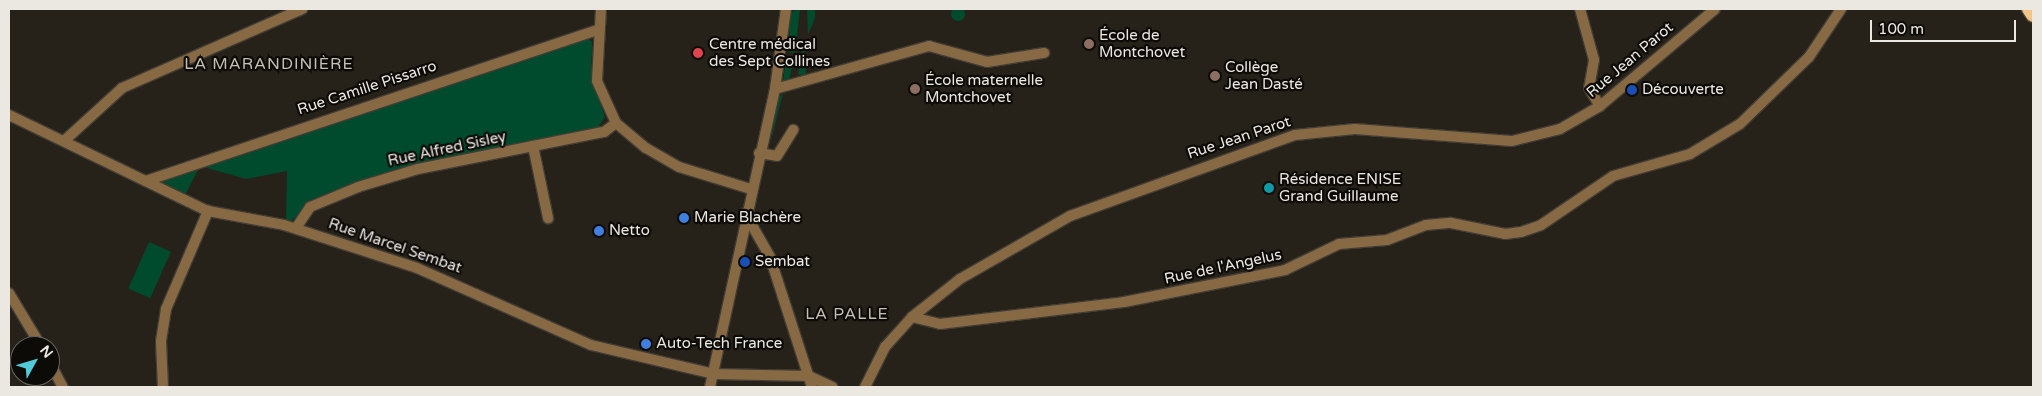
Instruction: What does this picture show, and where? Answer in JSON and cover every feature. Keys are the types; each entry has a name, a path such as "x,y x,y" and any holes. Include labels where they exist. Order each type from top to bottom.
{"highway":[{"path":"2029,9 2033,15"}],"street":[{"path":"64,141 122,88 302,9"},
{"path":"601,9 597,81 616,124 646,148 686,170 750,189"},
{"path":"710,387 750,189 775,89 786,9"},
{"path":"1580,9 1594,60 1589,88 1600,106"},
{"name":"Rue Jean Parot","path":"866,387 885,348 912,317 960,279 1035,234 1242,150 1295,135 1355,129 1512,141 1560,129 1600,106 1715,9"},
{"name":"Rue de l'Angelus","path":"912,317 940,324 1124,302 1285,270 1339,244 1387,240 1426,225 1451,223 1505,234 1527,230 1555,217 1613,176 1690,154 1740,124 1809,57 1841,9"},
{"name":"Rue Camille Pissarro","path":"146,181 599,29"},
{"path":"775,89 929,46 987,62 1044,53"},
{"name":"Rue Marcel Sembat","path":"9,115 208,212 296,228 447,279 591,345 714,374 809,376"},
{"name":"Rue Alfred Sisley","path":"296,228 310,207 358,186 418,169 604,132 616,124"},
{"path":"759,153 777,156 793,130"},
{"path":"534,146 548,218"},
{"path":"162,387 161,340 166,310 208,212"},
{"path":"745,213 770,257 812,387"},
{"path":"9,293 35,336"},
{"path":"809,376 833,387"}],"green space":[{"path":"958,7 963,9 965,14 963,19 958,21 953,19 951,14 953,9"},
{"path":"800,9 795,53 788,52 791,12"},
{"path":"807,9 815,9 815,18 808,35"},
{"path":"585,36 592,42 591,77 605,117 596,130 392,172 318,199 291,221 286,221 287,171 246,179 200,166 185,195 159,181 165,174 458,78 460,82 477,76 476,72 500,64 502,68 519,62 518,58"},
{"path":"804,40 806,74 798,75"},
{"path":"786,58 794,58 789,81 783,82"},
{"path":"783,93 770,145 778,99"},
{"path":"149,242 171,252 150,298 128,289"}],"place":[{"name":"École de Montchovet","path":"1089,44"},
{"name":"Centre médical des Sept Collines","path":"698,53"},
{"name":"Collège Jean Dasté","path":"1215,76"},
{"name":"École maternelle Montchovet","path":"915,89"},
{"name":"Découverte","path":"1632,90"},
{"name":"Résidence ENISE Grand Guillaume","path":"1269,188"},
{"name":"Marie Blachère","path":"684,218"},
{"name":"Netto","path":"599,231"},
{"name":"Sembat","path":"745,262"},
{"name":"Auto-Tech France","path":"646,344"}],"district":[{"name":"LA MARANDINIÈRE","path":"269,64"},
{"name":"LA PALLE","path":"847,314"}]}
